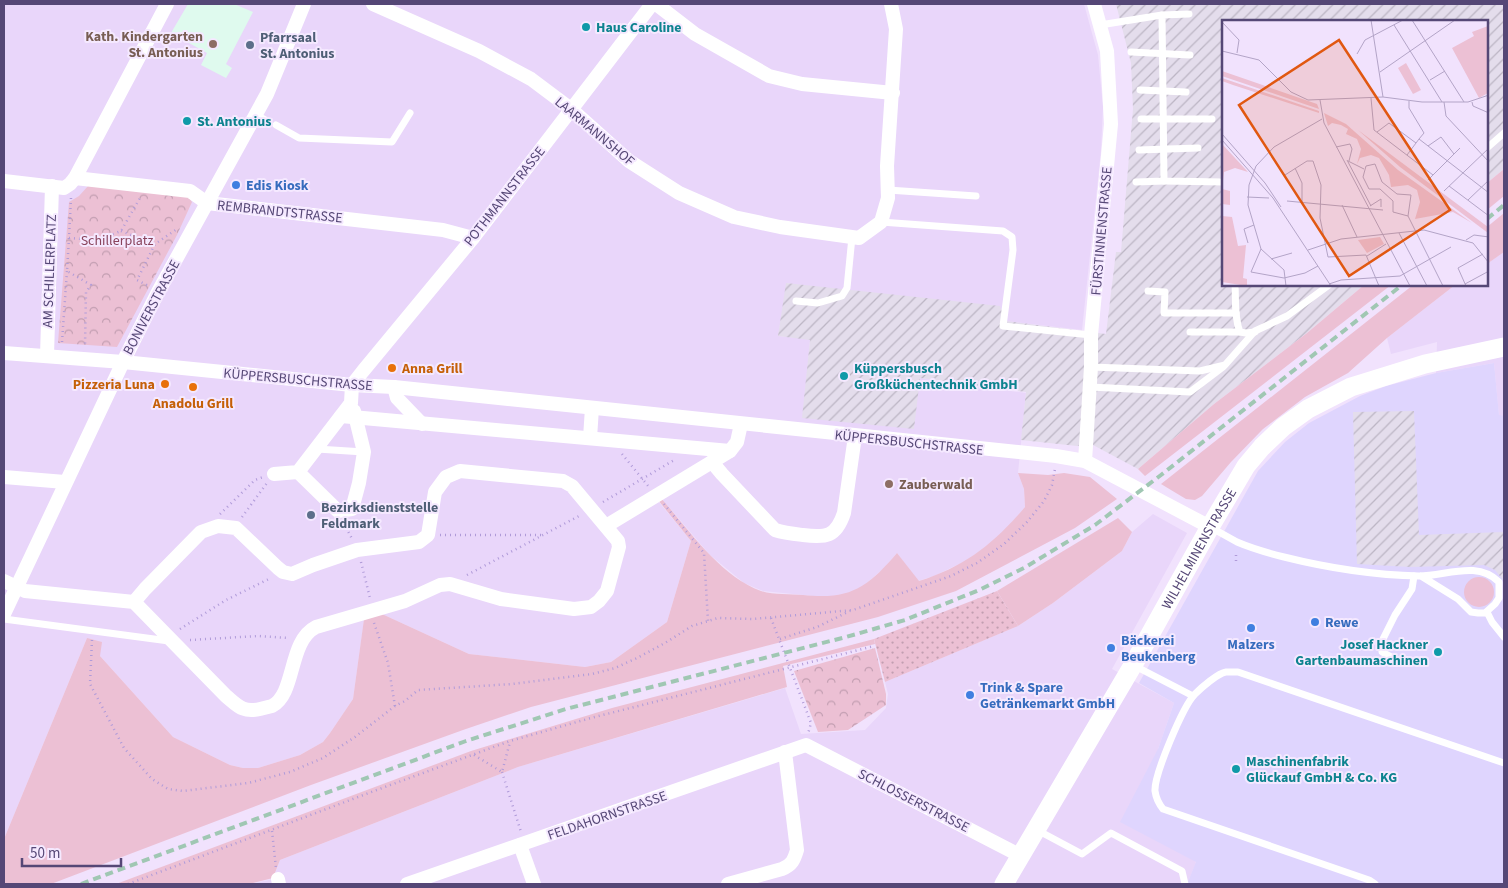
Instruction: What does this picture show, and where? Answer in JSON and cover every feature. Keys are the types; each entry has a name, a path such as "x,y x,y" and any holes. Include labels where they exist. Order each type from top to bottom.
{"street":[{"path":"73,181 167,4"},
{"name":"BONIVERSTRASSE","path":"4,614 10,584 65,482 122,362 158,292 207,203 261,117 267,94 304,4"},
{"name":"LAARMANNSHOF","path":"373,4 479,51 531,79 571,109 629,161 680,193 734,217 780,228 852,237"},
{"path":"654,4 695,34 769,76 802,84 893,93"},
{"name":"POTHMANNSTRASSE","path":"352,386 473,238 654,4"},
{"path":"852,237 859,238 881,222 888,198 887,166 896,29 891,4"},
{"name":"FÜRSTINNENSTRASSE","path":"1085,460 1091,367 1091,335 1111,124 1107,51 1094,4"},
{"name":"REMBRANDTSTRASSE","path":"4,182 64,188 73,181 190,191 207,203 442,230 473,238"},
{"name":"AM SCHILLERPLATZ","path":"47,356 52,186"},
{"name":"WILHELMINENSTRASSE","path":"1004,884 1133,665 1246,466 1262,447 1283,427 1308,409 1351,387 1425,364 1504,347"},
{"name":"KÜPPERSBUSCHSTRASSE","path":"4,353 122,362 352,386 394,388 1085,460 1210,527"},
{"path":"298,472 338,511 352,509 364,452 351,403 352,386"},
{"path":"394,388 397,398 422,424"},
{"path":"274,474 298,472 351,403"},
{"path":"590,438 592,408"},
{"path":"341,416 730,451"},
{"path":"606,526 730,451 737,442 740,424"},
{"path":"712,462 775,530 820,537 837,529 844,514 855,436"},
{"path":"10,584 25,591 134,602 226,696 241,709 252,711 272,706 282,697 304,639 308,631 316,627 405,601 440,585 450,584 501,600 574,609 591,607 600,601 607,591 620,547 618,541 572,486 563,481 460,471 446,477 435,492 428,535 419,542 358,550 292,574 283,572 236,528 218,526 201,532 134,602"},
{"path":"4,477 65,482"},
{"name":"FELDAHORNSTRASSE","path":"407,884 806,745"},
{"name":"SCHLOSSERSTRASSE","path":"806,745 1021,856"},
{"path":"728,884 782,869 791,865 795,859 797,850 785,752"},
{"path":"520,845 534,884"}],"lane":[{"path":"1100,25 1162,15 1188,14"},
{"path":"1162,15 1164,181"},
{"path":"1131,52 1190,55"},
{"path":"1140,90 1186,92"},
{"path":"276,125 299,138 392,142 410,114"},
{"path":"1141,119 1212,119"},
{"path":"1488,147 1504,133"},
{"path":"1139,150 1198,148"},
{"path":"1136,182 1222,182"},
{"path":"888,190 976,196"},
{"path":"881,222 1004,231 1012,237 1013,250 1004,326 1091,335"},
{"path":"796,301 818,303 842,296 847,288 852,237"},
{"path":"1236,286 1236,313 1240,332"},
{"path":"1190,332 1255,332 1287,316 1328,286"},
{"path":"1148,291 1165,292 1164,313 1236,313"},
{"path":"1090,387 1190,392 1225,366 1255,332"},
{"path":"1091,367 1200,371 1225,366"},
{"path":"699,448 712,462"},
{"path":"317,449 364,452"},
{"path":"1210,527 1238,542 1272,554 1318,566 1351,571 1417,576 1481,570 1499,582 1499,598 1496,604 1487,612 1471,612 1451,595 1417,576"},
{"path":"1399,661 1382,652 1382,641 1412,589 1417,576"},
{"path":"1487,612 1504,637"},
{"path":"4,619 171,639"},
{"path":"1133,665 1193,696"},
{"path":"1375,884 1163,808 1156,798 1157,781 1172,737 1193,696 1224,672 1238,672 1504,763"},
{"path":"1037,830 1082,854 1111,833 1182,871 1185,884"}],"path":[{"path":"62,346 73,181"},
{"path":"69,238 98,240 121,231 147,186"},
{"path":"158,292 137,280 155,244 177,229"},
{"path":"121,231 155,244"},
{"path":"67,271 91,285 86,292 84,359"},
{"path":"610,440 704,553 708,621"},
{"path":"450,584 544,535 699,448"},
{"path":"780,639 818,627 853,610 951,576 977,563 1004,544 1027,522 1044,501 1052,485 1056,456"},
{"path":"236,528 274,474"},
{"path":"201,532 255,480 274,474"},
{"path":"338,511 358,550 374,610 376,632 388,663 395,706"},
{"path":"428,535 544,535"},
{"path":"171,639 202,614 283,572"},
{"path":"92,631 90,684 124,748 152,779 168,789 183,791 248,783 290,772 323,758 355,737 418,690 555,680 600,672 615,668 637,658 666,643 692,626 718,618 771,618 853,610"},
{"path":"771,618 811,723 806,745"},
{"path":"171,639 258,636 304,639"},
{"path":"128,884 137,883 374,791 510,742 601,716 874,646"},
{"path":"510,742 502,772 523,836 520,845"},
{"path":"474,754 502,772"},
{"path":"272,831 279,882"}],"shaded area":[{"path":"4,4 1084,4 1098,55 1103,107 1101,151 1082,330 1006,321 787,283 778,336 810,339 803,418 919,378 1026,393 1018,473 1024,489 1025,507 1005,531 974,557 934,576 918,581 897,553 884,568 860,589 843,595 823,597 763,591 744,583 710,555 661,498 658,501 691,541 667,622 611,662 585,667 469,654 382,614 364,620 353,699 323,742 300,755 258,768 243,768 230,765 173,737 100,656 87,638 4,839"},
{"name":"Kath. Kindergarten St. Antonius","path":"188,4 234,4 253,12 226,64 232,68 226,78 201,65 207,53 171,33"},
{"path":"1116,4 1504,4 1504,169 1488,182 1488,20 1222,20 1222,286 1363,286 1307,333 1214,404 1138,469 1093,445 1077,446 1021,440 1026,392 920,378 914,429 802,418 810,340 778,336 786,283 1000,306 1006,321 1106,334 1116,252 1121,252 1133,109 1131,63"},
{"path":"1504,252 1504,416 1499,416 1494,363 1436,373 1437,342 1391,354 1387,338 1454,286 1488,286 1488,263"},
{"path":"1494,363 1499,415 1504,416 1504,884 1187,884 1196,862 1120,822 1158,749 1174,703 1139,683 1258,471 1285,442 1309,423 1360,396 1386,386 1436,373"},
{"path":"1414,411 1419,535 1504,532 1504,581 1495,570 1484,565 1410,567 1357,564 1353,412"},
{"path":"1153,514 1187,533 1112,669 1174,703 1158,749 1196,863 1187,884 251,884 273,879 280,860 518,767 785,688 801,734 865,730 886,708 888,694 885,682 1018,626 1053,603 1122,551 1132,532"}],"green space":[{"path":"1504,169 1504,196 1488,209 1488,182"},
{"name":"Schillerplatz","path":"88,186 187,195 192,202 177,235 117,347 58,343 69,202 79,196"},
{"path":"1504,213 1504,252 1488,263 1488,226"},
{"path":"1363,286 1390,286 1145,476 1138,469 1214,404 1307,333"},
{"path":"1412,286 1454,286 1387,338 1348,373 1305,397 1263,429 1202,496 1195,500 1186,499 1161,484"},
{"path":"1018,473 1048,475 1064,473 1090,477 1117,499 1075,528 956,591 878,617 531,707 311,785 51,884 4,884 4,839 87,638 102,642 100,656 173,737 230,765 243,768 258,768 300,755 323,742 330,733 353,699 364,619 382,614 469,654 585,667 611,662 667,622 691,541 658,500 661,498 706,551 732,575 746,584 761,591 771,593 819,596 845,593 856,589 876,575 897,553 919,581 965,561 990,543 1025,507 1024,489"},
{"path":"1118,518 1132,532 1122,551 1053,603 1018,626 997,591"},
{"path":"1479,577 1489,582 1494,592 1489,602 1479,607 1469,602 1464,592 1469,582"},
{"path":"997,591 1018,626 885,682 874,639"},
{"path":"874,639 875,644 783,666 787,687 518,767 280,860 273,878 249,884 116,884 471,751 612,708"},
{"path":"875,648 886,694 886,705 848,730 818,732 794,671"}],"railway":[{"path":"1488,218 1504,205"},
{"path":"81,884 466,741 566,709 905,620 979,590 1024,568 1095,525 1401,286"}],"place":[{"name":"Haus Caroline","path":"586,27"},
{"name":"Kath. Kindergarten St. Antonius","path":"213,44"},
{"name":"Pfarrsaal St. Antonius","path":"250,45"},
{"name":"St. Antonius","path":"187,121"},
{"name":"Edis Kiosk","path":"236,185"},
{"name":"Anna Grill","path":"392,368"},
{"name":"Küppersbusch Großküchentechnik GmbH","path":"844,376"},
{"name":"Pizzeria Luna","path":"165,384"},
{"name":"Anadolu Grill","path":"193,387"},
{"name":"Zauberwald","path":"889,484"},
{"name":"Bezirksdienststelle Feldmark","path":"311,515"},
{"name":"Rewe","path":"1315,622"},
{"name":"Malzers","path":"1251,628"},
{"name":"Bäckerei Beukenberg","path":"1111,648"},
{"name":"Josef Hackner Gartenbaumaschinen","path":"1438,652"},
{"name":"Trink & Spare Getränkemarkt GmbH","path":"970,695"},
{"name":"Maschinenfabrik Glückauf GmbH & Co. KG","path":"1236,769"}]}
